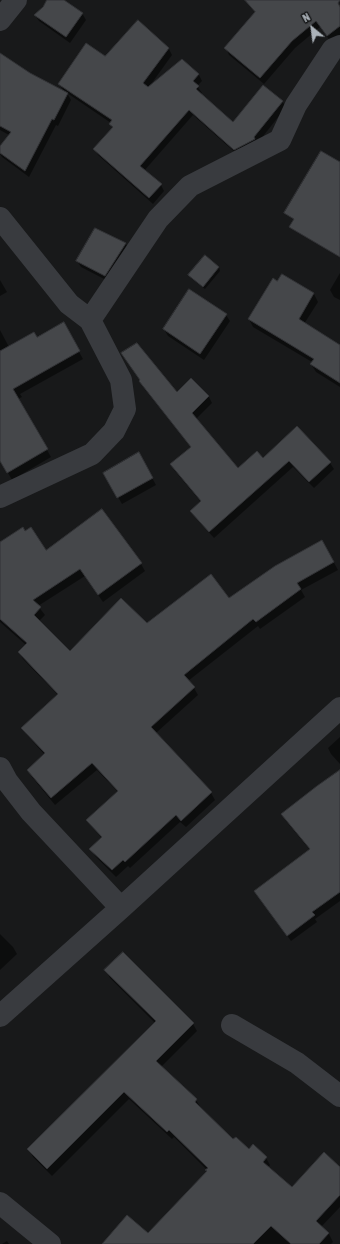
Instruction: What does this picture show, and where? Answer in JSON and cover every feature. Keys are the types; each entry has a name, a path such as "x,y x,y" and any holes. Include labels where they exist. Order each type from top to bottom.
{"street":[{"path":"0,20 16,0"},
{"path":"90,320 158,219 190,186 280,140 296,105 334,49 340,46"},
{"path":"0,218 69,304 90,320 121,380 125,409 114,432 92,454 0,497"},
{"path":"0,1016 340,708"},
{"path":"0,768 7,781 31,812 121,908"},
{"path":"232,1025 297,1063 340,1096"},
{"path":"2,1207 50,1244"}],"building":[{"path":"47,0 64,0 83,13 66,37 34,15 43,7"},
{"path":"245,0 340,0 338,3 340,7 340,26 327,36 316,21 292,41 260,78 224,48 255,12"},
{"path":"138,20 169,48 143,83 148,87 182,59 199,74 193,81 199,86 196,89 233,122 263,85 283,101 254,137 255,139 234,150 189,110 140,166 162,184 149,198 93,149 113,127 109,124 112,120 58,84 86,43 105,56"},
{"path":"0,53 30,73 68,93 54,120 52,119 25,171 0,153 0,146 11,132 0,126"},
{"path":"321,151 340,162 340,257 289,227 294,219 284,213"},
{"path":"95,228 126,243 105,276 76,261"},
{"path":"205,255 219,267 203,287 188,275"},
{"path":"282,274 314,293 299,319 340,345 340,383 310,364 314,359 248,319 273,278 277,281"},
{"path":"189,289 227,314 200,354 163,329"},
{"path":"64,322 80,351 13,389 48,449 7,473 0,461 0,351 34,332 37,337"},
{"path":"137,343 177,392 191,378 209,396 192,413 238,468 257,451 263,458 297,426 331,462 309,482 289,461 209,532 190,511 201,501 170,464 191,447 139,381 140,380 121,353"},
{"path":"139,452 153,478 117,498 103,473"},
{"path":"102,509 142,563 98,595 80,569 33,600 41,607 34,615 70,651 121,598 147,623 211,574 229,598 275,566 322,540 334,562 297,583 301,589 256,622 253,619 184,675 195,687 151,727 212,792 181,821 176,815 125,862 123,860 112,870 89,849 102,837 86,820 118,791 92,763 51,798 27,770 45,753 21,728 58,694 18,652 27,643 0,619 0,542 23,527 25,531 31,527 46,550"},
{"path":"340,770 340,892 312,912 315,915 287,936 254,891 310,849 281,814"},
{"path":"123,952 194,1023 156,1061 197,1099 195,1102 233,1139 236,1137 249,1149 253,1144 267,1157 263,1162 292,1187 324,1152 340,1167 340,1195 316,1221 329,1233 319,1244 291,1244 271,1226 253,1244 102,1244 127,1215 148,1233 207,1171 205,1170 208,1168 169,1130 167,1132 124,1092 47,1169 27,1149 156,1021 104,970"}]}
